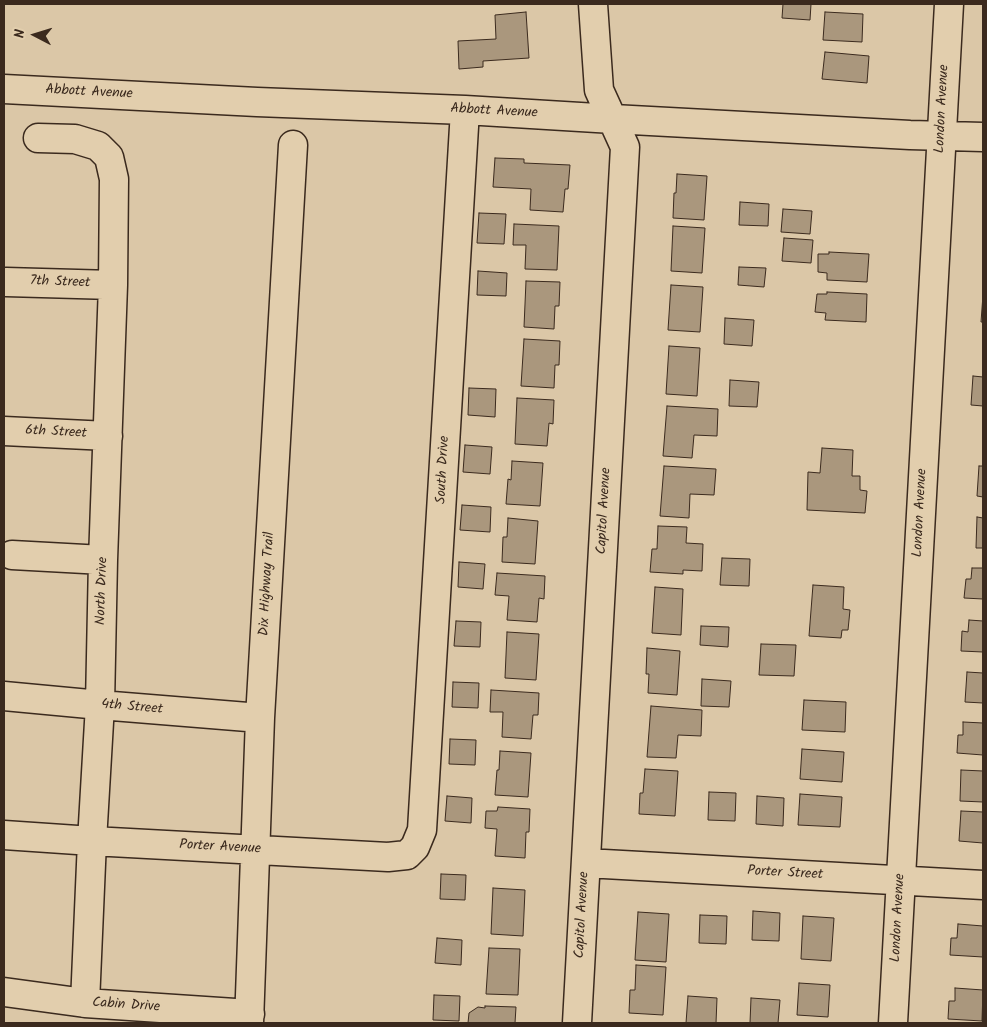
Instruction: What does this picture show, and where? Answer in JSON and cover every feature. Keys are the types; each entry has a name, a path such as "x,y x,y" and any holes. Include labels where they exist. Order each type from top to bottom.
{"street":[{"name":"Capitol Avenue","path":"576,1023 625,147 599,90 593,4"},
{"name":"London Avenue","path":"893,1023 949,4"},
{"name":"Abbott Avenue","path":"4,89 466,110 910,135 983,137"},
{"name":"South Drive","path":"422,830 466,110"},
{"name":"North Drive","path":"38,138 74,139 98,146 109,157 114,179 113,285 100,705 85,1003"},
{"name":"Dix Highway Trail","path":"249,1019 260,718 293,145"},
{"name":"7th Street","path":"6,282 113,285"},
{"name":"6th Street","path":"4,431 108,436"},
{"path":"12,556 103,560"},
{"name":"4th Street","path":"4,696 260,718"},
{"name":"Porter Avenue","path":"4,835 388,856 406,855 416,848 422,830"},
{"name":"Porter Street","path":"586,863 983,885"},
{"name":"Cabin Drive","path":"4,992 85,1003 249,1019"}],"building":[{"path":"783,4 811,4 810,20 782,18"},
{"path":"526,12 529,58 483,61 483,67 459,69 458,41 496,39 495,15"},
{"path":"825,12 863,14 862,42 823,40"},
{"path":"825,52 869,56 867,83 822,79"},
{"path":"495,158 524,159 524,163 570,165 568,189 565,189 563,212 530,210 531,189 493,187"},
{"path":"677,174 707,176 704,220 673,218"},
{"path":"740,202 769,204 768,226 739,225"},
{"path":"783,209 812,211 810,234 781,232"},
{"path":"479,213 506,214 504,244 477,243"},
{"path":"514,224 559,226 557,270 525,269 526,245 513,245"},
{"path":"673,226 705,228 702,273 671,271"},
{"path":"784,238 813,240 811,263 782,261"},
{"path":"829,252 869,254 867,282 827,280 827,273 818,272 818,254 829,254"},
{"path":"739,267 766,268 764,287 738,285"},
{"path":"478,271 507,273 506,296 477,295"},
{"path":"526,281 560,282 559,306 555,306 554,329 524,327"},
{"path":"671,285 703,287 700,332 668,330"},
{"path":"827,292 867,294 866,322 825,320 826,313 815,312 817,294 827,294"},
{"path":"983,295 983,322 981,322"},
{"path":"725,318 754,320 752,346 724,344"},
{"path":"524,339 560,341 559,365 555,365 554,388 521,386"},
{"path":"669,346 700,348 697,396 666,394"},
{"path":"973,376 983,377 983,406 971,405"},
{"path":"730,380 759,382 757,407 729,406"},
{"path":"469,388 496,389 495,417 468,415"},
{"path":"517,398 554,400 553,424 549,423 547,446 515,444"},
{"path":"667,406 718,409 717,436 694,435 692,458 663,456"},
{"path":"465,445 492,447 490,474 463,472"},
{"path":"822,448 853,450 852,476 860,476 860,490 867,491 865,513 807,510 808,472 820,473"},
{"path":"512,461 543,463 540,506 506,504 508,479 511,480"},
{"path":"664,466 716,469 714,495 690,494 689,518 660,516"},
{"path":"979,466 983,466 983,497 977,496"},
{"path":"462,505 491,507 490,532 460,530"},
{"path":"977,517 983,518 983,548 976,548"},
{"path":"508,518 538,521 535,564 502,562 503,537 507,537"},
{"path":"658,526 687,527 686,543 703,544 702,571 683,570 683,574 650,572 652,549 657,549"},
{"path":"722,558 750,559 749,586 720,585"},
{"path":"459,562 485,564 483,589 458,587"},
{"path":"972,568 983,568 983,599 964,598 966,579 971,579"},
{"path":"497,573 545,576 544,599 539,598 537,622 507,620 509,596 495,595"},
{"path":"813,585 844,587 843,609 850,610 848,630 842,630 841,638 809,636"},
{"path":"655,587 683,589 681,635 652,633"},
{"path":"969,620 983,621 983,652 961,651 962,631 968,632"},
{"path":"456,621 481,622 480,647 454,646"},
{"path":"701,626 729,627 728,647 700,645"},
{"path":"507,632 539,634 536,680 505,678"},
{"path":"761,644 796,645 794,676 759,675"},
{"path":"647,648 680,651 677,695 648,693 649,674 646,674"},
{"path":"967,672 983,673 983,703 965,702"},
{"path":"702,679 731,681 729,707 701,706"},
{"path":"453,682 479,683 478,708 452,707"},
{"path":"491,690 539,693 538,715 533,715 531,739 502,737 503,712 490,712"},
{"path":"804,700 846,702 845,732 802,730"},
{"path":"651,706 702,710 701,736 678,735 676,758 647,757"},
{"path":"963,722 983,723 983,755 957,753 958,735 963,735"},
{"path":"450,739 476,740 475,765 449,764"},
{"path":"802,749 844,752 842,782 800,779"},
{"path":"500,751 531,753 528,797 495,795"},
{"path":"645,769 678,771 675,816 639,814 640,793 643,793"},
{"path":"961,770 983,771 983,802 960,801"},
{"path":"709,792 736,793 735,821 708,820"},
{"path":"800,794 842,797 840,827 798,825"},
{"path":"447,796 472,798 471,823 445,821"},
{"path":"757,796 784,798 783,826 756,824"},
{"path":"498,807 530,809 529,832 526,832 525,858 495,856 497,829 485,828 486,811 497,811"},
{"path":"961,811 983,812 983,843 959,841"},
{"path":"441,874 466,875 465,900 440,899"},
{"path":"493,888 525,890 523,936 491,934"},
{"path":"753,911 780,913 779,941 752,940"},
{"path":"638,912 669,914 666,962 635,960"},
{"path":"700,915 727,916 726,944 699,943"},
{"path":"803,916 834,918 831,961 801,959"},
{"path":"958,924 983,926 983,957 950,955 951,938 957,938"},
{"path":"437,938 462,940 461,965 435,963"},
{"path":"489,948 520,949 518,995 486,994"},
{"path":"636,965 666,967 663,1015 629,1013 630,990 635,990"},
{"path":"799,983 830,985 828,1017 797,1015"},
{"path":"955,988 983,990 982,1021 948,1019 949,1001 955,1001"},
{"path":"434,995 460,996 459,1021 433,1020"},
{"path":"688,996 717,998 716,1023 686,1023"},
{"path":"751,998 780,1000 778,1023 750,1023"},
{"path":"485,1006 516,1007 515,1023 468,1023 469,1013 478,1007 485,1008"}]}
